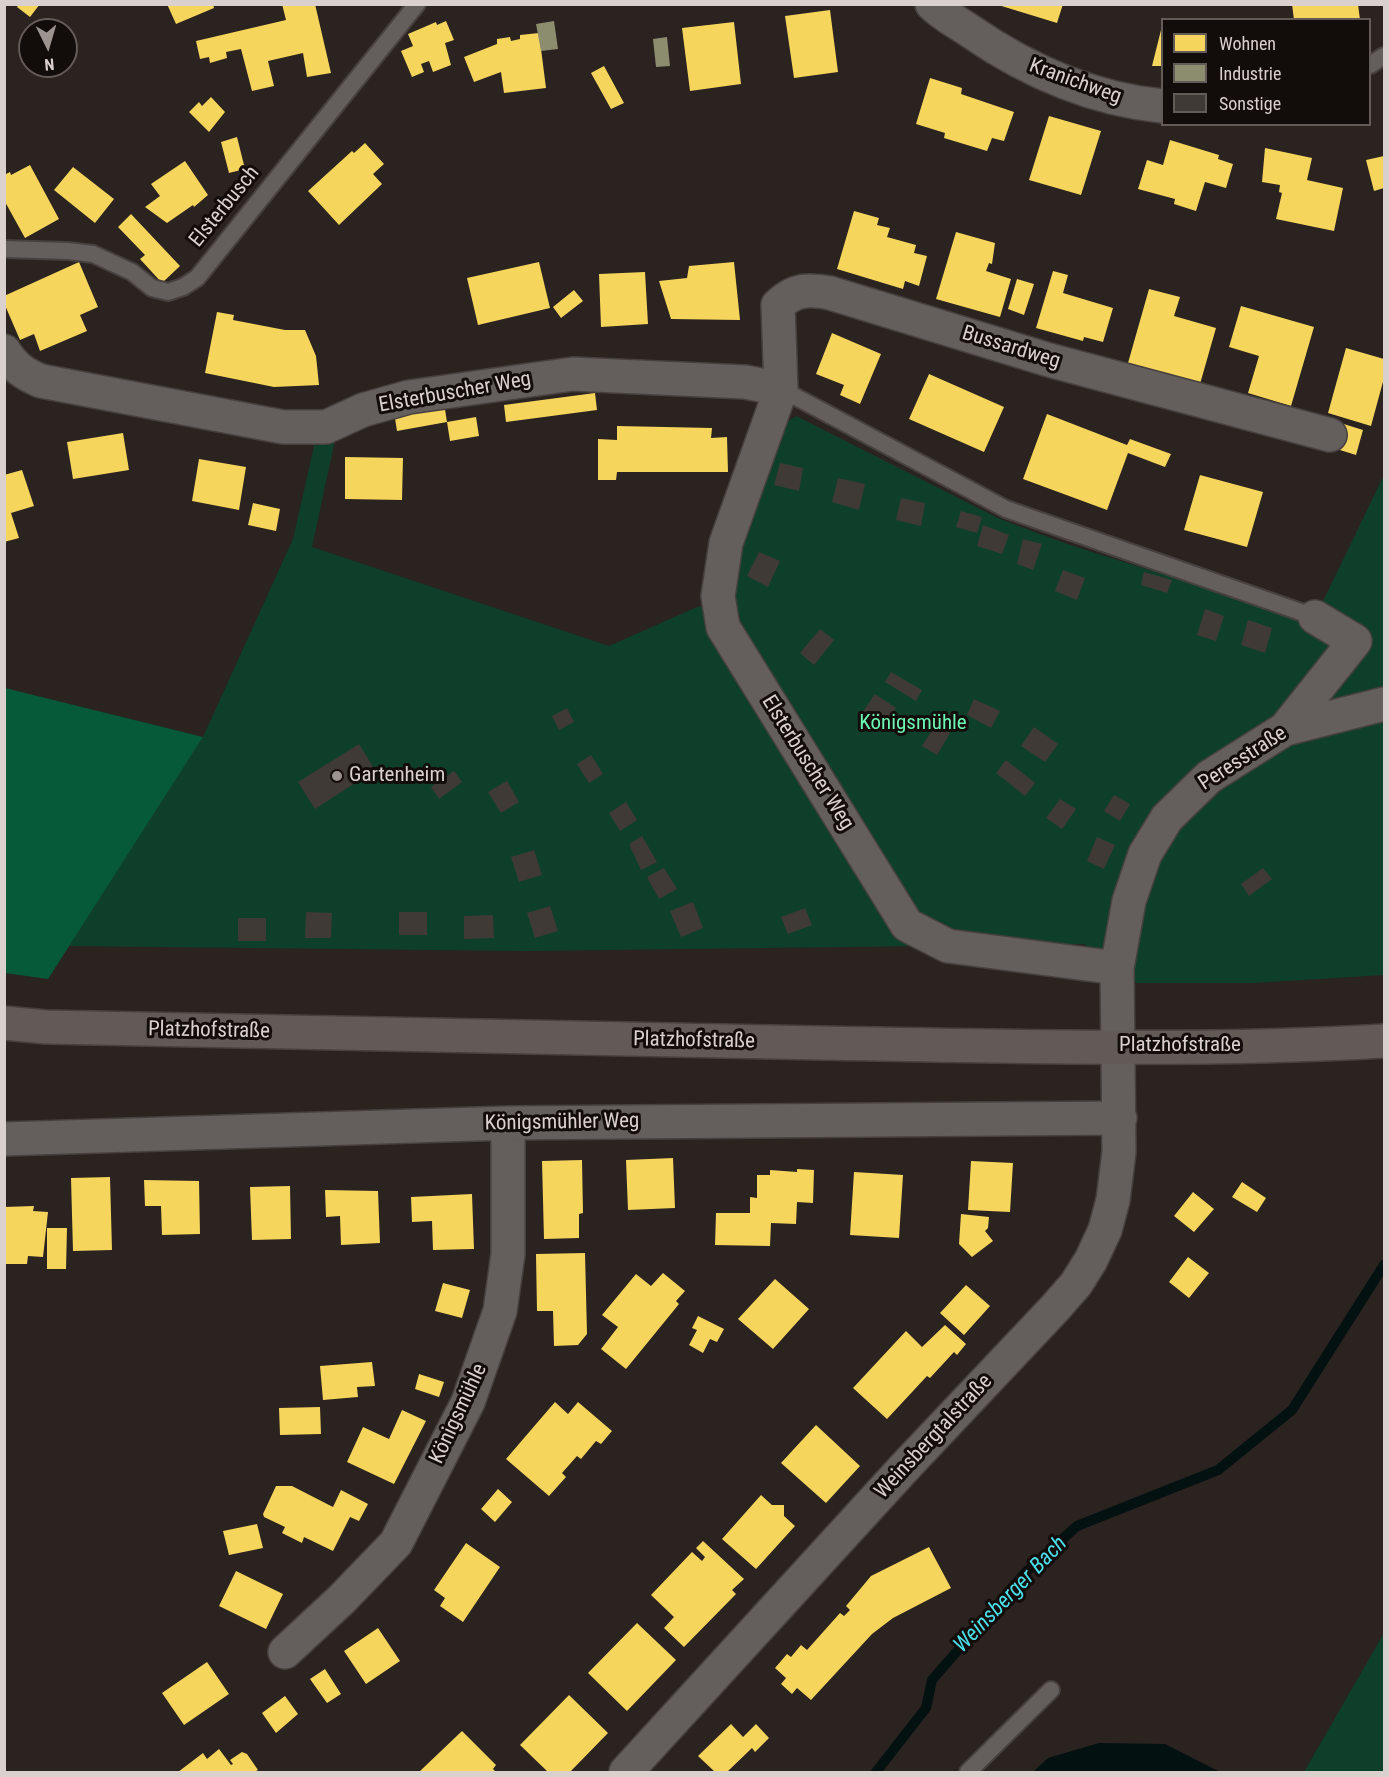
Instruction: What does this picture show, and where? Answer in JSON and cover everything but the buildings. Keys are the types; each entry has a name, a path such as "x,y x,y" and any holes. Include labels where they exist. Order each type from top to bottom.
{"main road":[{"name":"Platzhofstraße","path":"4,1023 46,1027 436,1037 1118,1046 1301,1046 1384,1041"}],"street":[{"name":"Kranichweg","path":"932,4 987,43 1036,71 1127,102 1161,106"},
{"name":"Bussardweg","path":"781,389 778,305 789,295 808,289 830,293 1049,360 1330,435"},
{"name":"Elsterbuscher Weg","path":"4,351 18,368 41,381 283,427 326,427 363,410 409,398 573,374 745,382 781,389 726,543 718,596 723,627 907,925 948,946 1117,968"},
{"name":"Elsterbuscher Weg","path":"1285,729 1355,641 1316,616"},
{"name":"Peresstraße","path":"1118,1046 1117,968 1128,901 1145,854 1167,818 1209,777 1285,729 1384,704"},
{"name":"Weinsbergtalstraße","path":"626,1773 1076,1284 1105,1230 1113,1200 1119,1152 1118,1046"},
{"name":"Königsmühler Weg","path":"4,1139 508,1123 1120,1118"},
{"name":"Königsmühle","path":"285,1652 342,1599 396,1543 472,1392 501,1311 508,1254 508,1123"}],"lane":[{"name":"Elsterbusch","path":"4,249 68,250 93,255 123,267 152,288 168,292 183,287 196,278 417,4"},
{"name":"Elsterbuscher Weg","path":"781,389 1005,509 1316,616"},
{"path":"968,1773 1051,1690"}],"green space":[{"name":"Königsmühle","path":"796,416 1000,519 1067,544 1235,597 1311,626 1384,475 1384,975 1253,983 1137,983 1084,944 526,951 69,946 203,737 293,539 315,442 335,440 312,547 609,646 697,607 728,601 730,578 777,429"},
{"path":"5,688 203,737 48,979 5,973"},
{"path":"1384,1633 1384,1772 1304,1772"}],"shaded area":[{"path":"1099,1743 1165,1744 1220,1772 1033,1772 1048,1758"}],"waterway":[{"name":"Weinsberger Bach","path":"876,1772 926,1708 932,1680 1026,1572 1077,1526 1218,1470 1292,1410 1384,1265"}],"place":[{"name":"Gartenheim","path":"337,776"}]}
